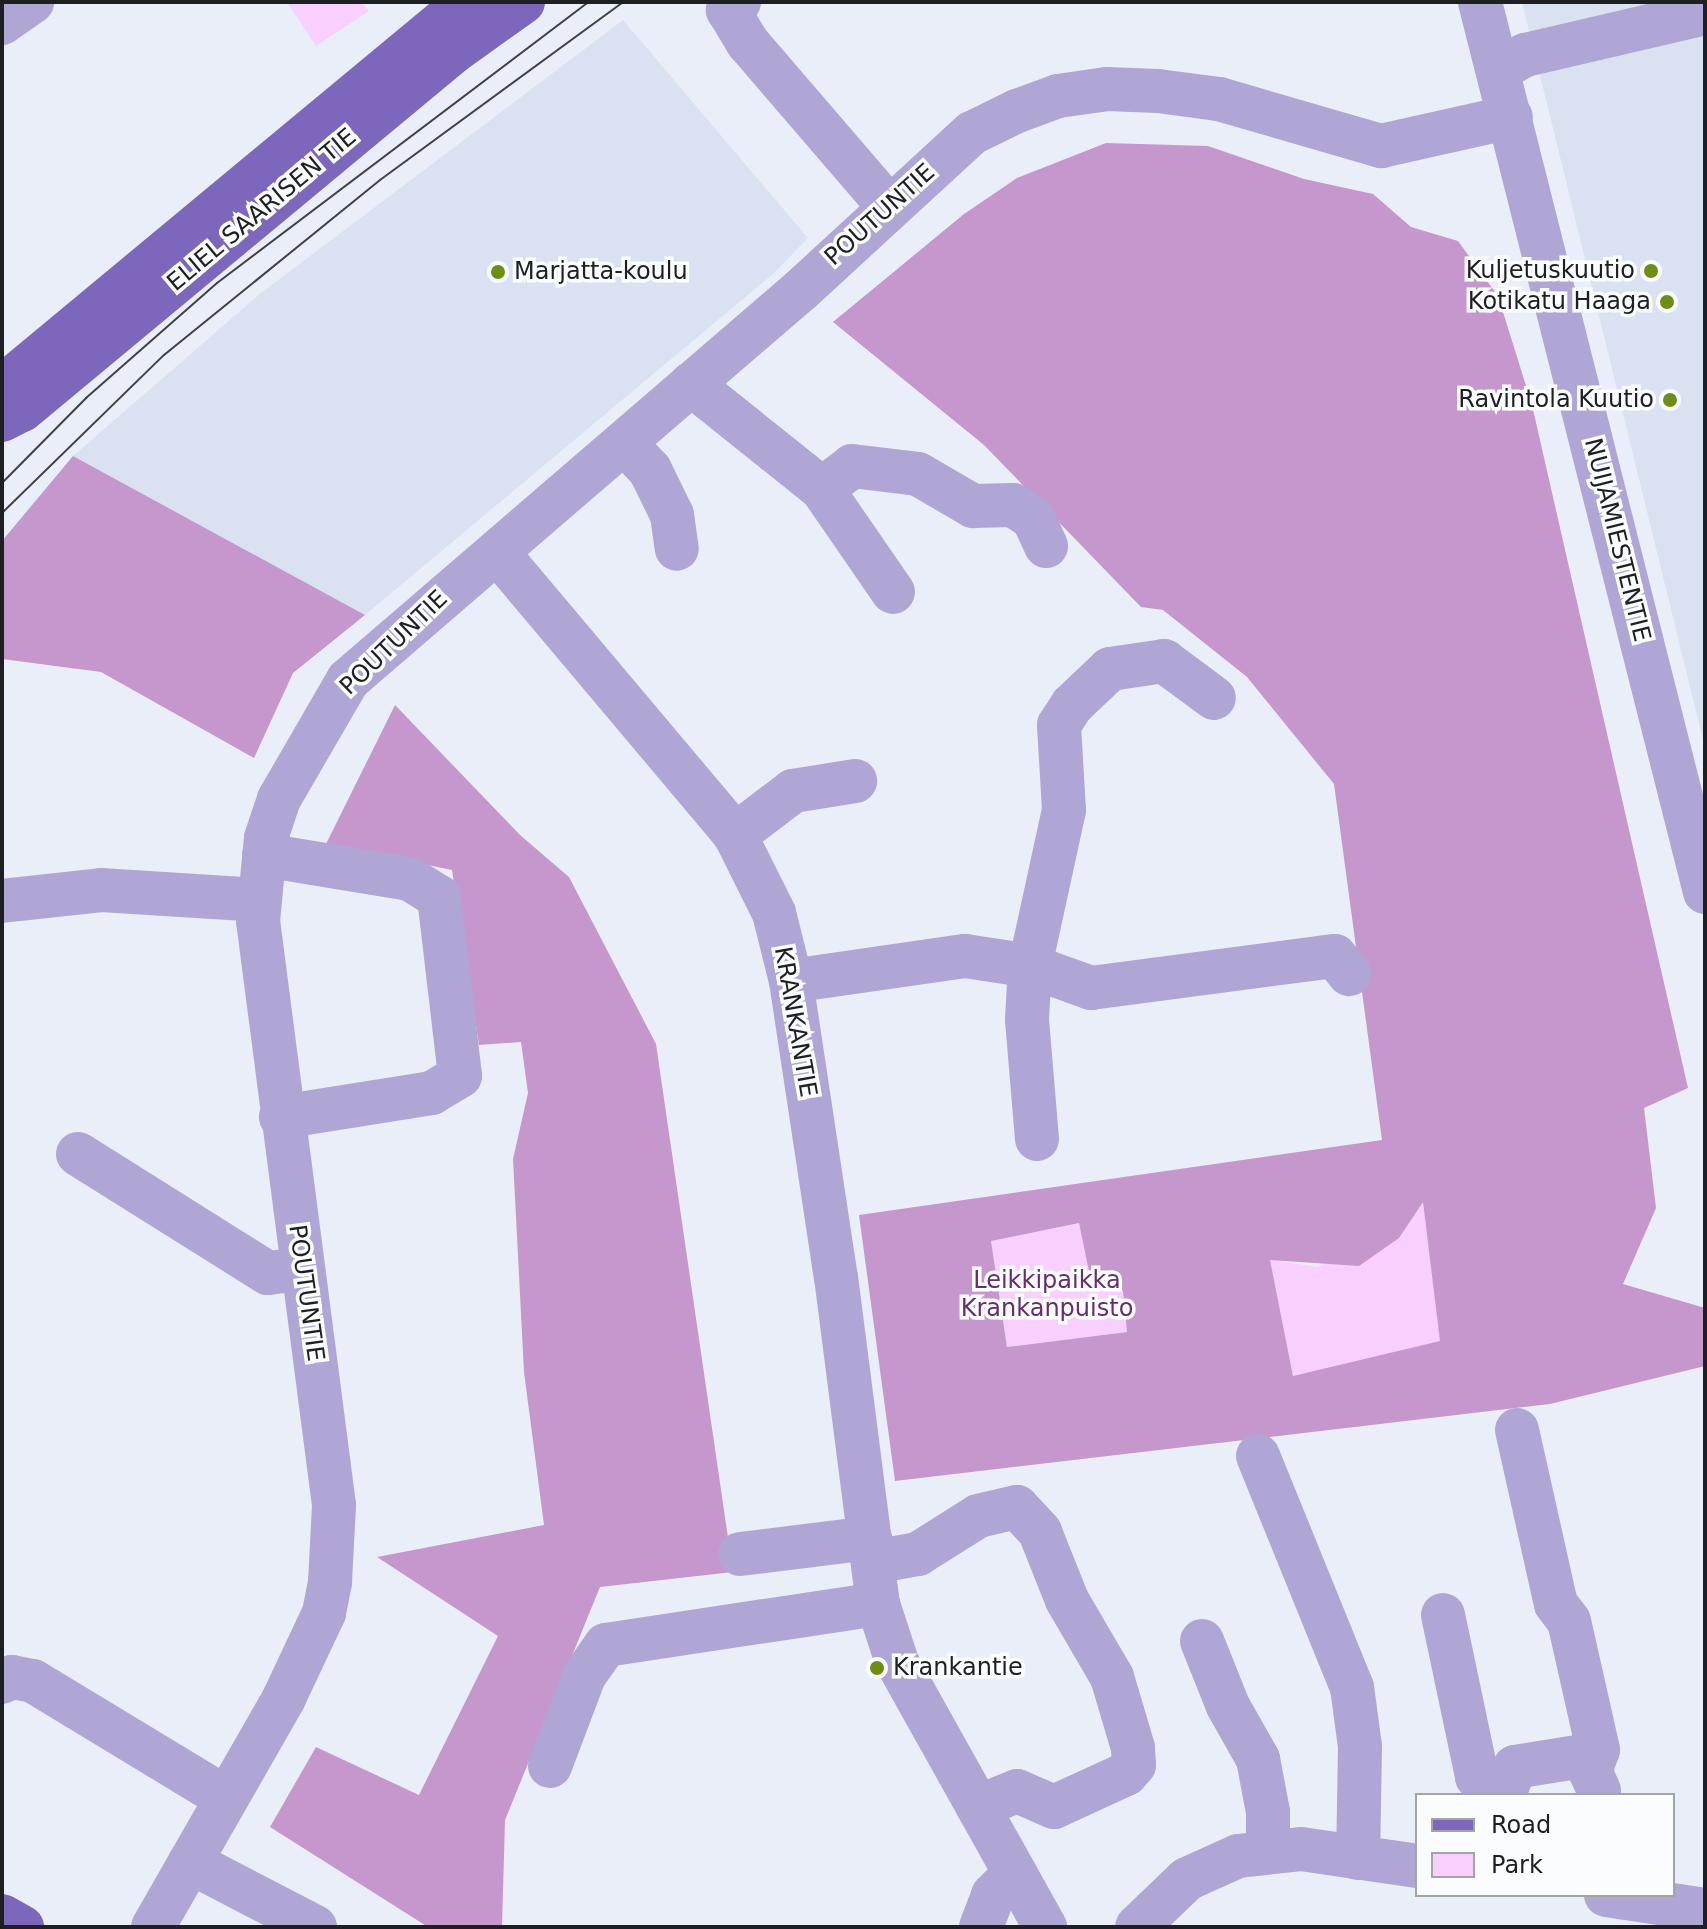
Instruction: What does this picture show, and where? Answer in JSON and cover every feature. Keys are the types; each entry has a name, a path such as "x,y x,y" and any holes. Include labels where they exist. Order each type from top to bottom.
{"main road":[{"name":"ELIEL SAARISEN TIE","path":"2,387 466,2"},
{"name":"ELIEL SAARISEN TIE","path":"2,420 22,410 453,52 523,2"},
{"path":"2,1916 22,1927"}],"street":[{"path":"2,23 32,2"},
{"path":"739,2 728,10 748,43 888,206"},
{"name":"NUIJAMIESTENTIE","path":"1480,2 1705,892"},
{"path":"1498,70 1525,55 1705,13"},
{"name":"POUTUNTIE","path":"153,1927 311,1643 330,1582 334,1505 261,969 259,900 264,855 279,799 348,680 419,614 624,443 972,133 1058,96 1107,89 1219,99 1381,146 1511,117"},
{"path":"691,384 822,489 893,592"},
{"path":"624,443 650,470 672,515 677,549"},
{"path":"822,489 852,466 918,474 973,506 1013,505 1033,518 1046,546"},
{"name":"KRANKANTIE","path":"497,552 735,835 774,913 791,981 874,1568 897,1662 1045,1927"},
{"path":"1037,1139 1027,1019 1030,966 1064,810 1059,725 1072,705 1110,669 1164,661 1214,698"},
{"path":"735,835 793,791 855,781"},
{"path":"264,855 410,879 439,897 460,1076 432,1093 281,1117"},
{"path":"2,901 101,890 259,900"},
{"path":"791,981 965,956 1030,966 1091,988 1335,956 1349,974"},
{"path":"78,1154 268,1273 303,1269"},
{"path":"1517,1430 1556,1604 1569,1621 1598,1750 1596,1780"},
{"path":"1258,1456 1352,1687 1360,1747 1358,1858"},
{"path":"550,1766 584,1676 606,1645 918,1554 978,1516 1017,1507 1040,1532 1063,1590 1112,1677 1134,1765 1126,1774 1054,1807 1017,1791 978,1807"},
{"path":"740,1554 874,1568"},
{"path":"1443,1615 1477,1777 1489,1793"},
{"path":"1202,1641 1228,1706 1258,1759 1268,1812 1268,1850"},
{"path":"2,1682 12,1677 33,1681 226,1798"},
{"path":"1505,1793 1515,1767 1583,1756 1596,1780"},
{"path":"1137,1927 1187,1879 1224,1861 1268,1850 1301,1849 1415,1866"},
{"path":"190,1862 315,1927"},
{"path":"981,1927 993,1895 1015,1873"},
{"path":"1621,1897 1705,1910"}],"shaded area":[{"path":"1522,2 1705,2 1705,748"},
{"path":"623,20 808,238 773,274 365,615 73,456 261,293"},
{"path":"1106,143 1208,146 1304,179 1373,194 1411,227 1458,241 1498,296 1532,405 1688,1088 1644,1108 1656,1208 1623,1284 1705,1308 1705,1366 1550,1404 895,1481 859,1215 1382,1140 1334,784 1247,677 1163,610 1141,607 984,445 833,322 964,214 1017,178","holes":["1423,1202 1440,1341 1293,1376 1270,1260 1359,1266 1399,1238","1079,1223 1090,1276 1123,1291 1127,1332 1007,1347 991,1241"]},
{"path":"73,456 365,615 293,673 254,758 101,672 2,659 2,541"},
{"path":"395,705 520,835 569,877 656,1044 733,1572 600,1587 505,1820 502,1927 428,1927 270,1827 316,1747 419,1795 498,1636 377,1557 544,1525 524,1372 513,1159 528,1093 521,1042 479,1045 452,870 326,844"}],"green space":[{"path":"287,2 362,2 369,11 316,46"},
{"path":"1423,1201 1441,1342 1293,1376 1269,1259 1316,1267 1399,1238"},
{"name":"Leikkipaikka Krankanpuisto","path":"1079,1223 1090,1275 1123,1291 1127,1332 1007,1347 991,1241"}],"tram line":[{"path":"2,483 86,398 217,283 588,2"},
{"path":"2,513 164,355 380,180 623,2"}],"place":[{"name":"Kuljetuskuutio","path":"1651,271"},
{"name":"Marjatta-koulu","path":"498,272"},
{"name":"Kotikatu Haaga","path":"1667,302"},
{"name":"Ravintola Kuutio","path":"1670,400"},
{"name":"Krankantie","path":"877,1668"}]}
